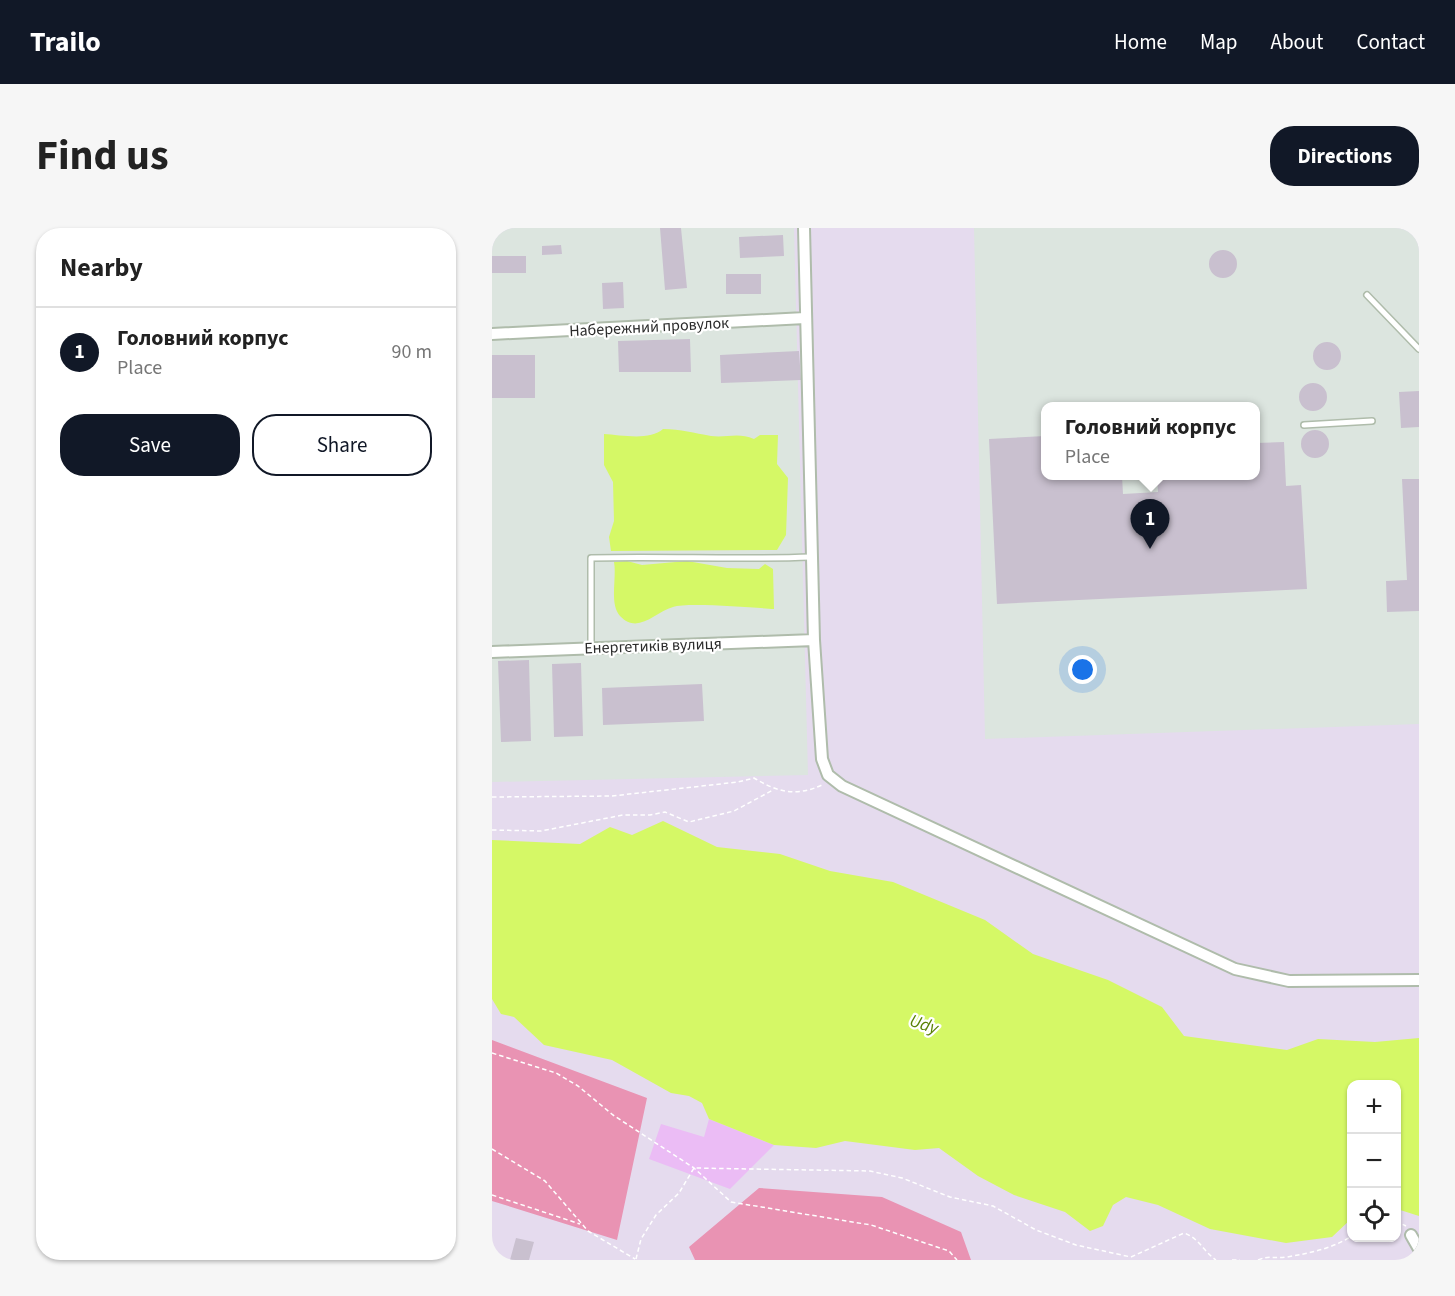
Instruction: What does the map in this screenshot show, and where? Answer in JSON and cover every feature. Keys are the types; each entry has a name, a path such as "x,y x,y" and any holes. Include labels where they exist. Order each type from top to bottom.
{"street":[{"path":"804,228 814,640 822,759 828,775 852,791 1235,969 1271,979 1298,982 1419,980"},
{"name":"Набережний провулок","path":"492,334 805,318"},
{"name":"Енергетиків вулиця","path":"492,652 814,640"},
{"path":"1411,1235 1419,1249"}],"lane":[{"path":"1367,295 1419,349"},
{"path":"1305,425 1372,421"},
{"path":"591,647 591,558 813,557"}],"path":[{"path":"492,797 612,796 738,782 754,778 774,790 786,793 804,791 833,778"},
{"path":"492,830 541,831 623,815 650,815 665,812 689,822 734,811 774,790"},
{"path":"492,1053 556,1073 578,1086 613,1115 694,1168 731,1202 771,1206 871,1225 949,1251 957,1260"},
{"path":"492,1149 545,1181 588,1231 636,1260 641,1239 656,1215 679,1193 694,1168"},
{"path":"694,1168 870,1171 902,1178 950,1197 993,1206 1036,1230 1076,1245 1131,1257 1184,1233 1195,1237 1207,1254 1216,1260"},
{"path":"492,1195 582,1224"},
{"path":"1258,1260 1267,1256 1285,1258 1302,1253 1319,1252 1347,1238"},
{"path":"1232,1260 1240,1260"}],"shaded area":[{"path":"492,228 794,228 808,775 492,782"},
{"path":"974,228 1419,228 1419,724 985,739"},
{"path":"492,1040 647,1098 617,1240 492,1201"},
{"path":"759,1188 882,1197 961,1232 971,1260 695,1260 689,1247"}],"sand":[{"path":"709,1119 774,1145 730,1189 649,1159 661,1124 704,1137"}],"water":[{"path":"663,429 754,439 760,435 778,435 777,464 788,478 786,535 777,550 611,551 609,537 614,521 613,482 604,465 604,434 643,436"},
{"path":"627,561 642,565 687,561 727,568 759,569 765,564 773,569 774,609 707,605 681,606 673,607 640,623 633,623 620,616 614,598 614,562"},
{"name":"Udy","path":"663,821 717,847 780,854 830,871 893,882 985,920 1033,954 1108,980 1162,1007 1184,1036 1287,1050 1318,1039 1375,1042 1419,1038 1419,1216 1401,1210 1401,1080 1347,1080 1347,1223 1332,1237 1286,1243 1210,1229 1158,1205 1126,1197 1113,1205 1103,1226 1090,1231 1065,1212 1014,1195 978,1176 939,1148 915,1150 845,1141 816,1148 774,1145 709,1119 702,1103 689,1096 671,1093 612,1060 544,1045 514,1017 501,1014 492,999 492,840 580,844 610,827 632,835"}],"building":[{"path":"660,228 681,228 687,288 665,290"},
{"path":"783,235 784,256 740,258 739,237"},
{"path":"561,245 562,254 542,255 542,246"},
{"path":"1223,250 1233,254 1237,264 1233,274 1223,278 1213,274 1209,264 1213,254"},
{"path":"492,256 526,256 526,273 492,273"},
{"path":"726,274 761,274 761,294 726,294"},
{"path":"623,282 624,308 603,309 602,283"},
{"path":"690,339 691,372 619,372 618,341"},
{"path":"1327,342 1337,346 1341,356 1337,366 1327,370 1317,366 1313,356 1317,346"},
{"path":"799,351 801,380 721,383 720,355"},
{"path":"492,355 535,355 535,398 492,398"},
{"path":"1313,383 1323,387 1327,397 1323,407 1313,411 1303,407 1299,397 1303,387"},
{"path":"1419,391 1419,427 1401,428 1399,392"},
{"path":"1315,430 1325,434 1329,444 1325,454 1315,458 1305,454 1301,444 1305,434"},
{"path":"1041,436 1041,480 1122,480 1123,494 1158,492 1157,480 1260,480 1260,443 1284,442 1286,486 1301,485 1307,589 997,604 989,439"},
{"path":"1402,479 1419,479 1419,611 1387,612 1386,581 1407,580"},
{"path":"529,660 531,741 501,742 498,661"},
{"path":"581,663 583,736 554,737 552,664"},
{"path":"702,684 704,721 603,725 602,688"},
{"path":"516,1238 534,1242 529,1260 510,1260"}],"place":[{"name":"Головний корпус","path":"1150,549"}]}
